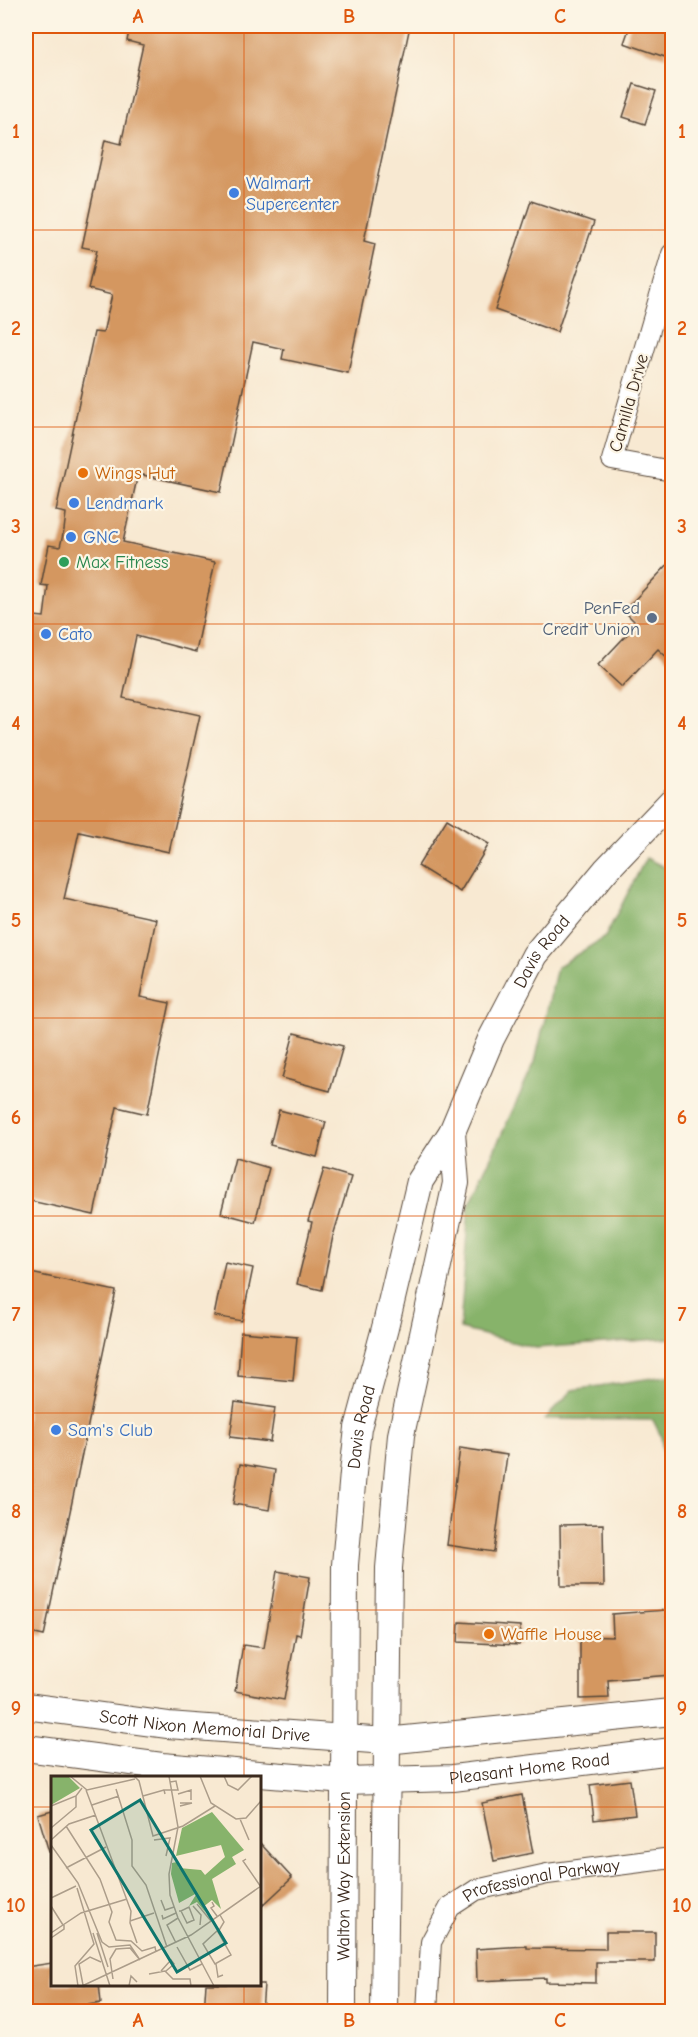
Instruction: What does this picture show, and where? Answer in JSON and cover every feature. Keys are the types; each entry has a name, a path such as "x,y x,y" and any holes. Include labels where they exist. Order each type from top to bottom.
{"main road":[{"name":"Davis Road","path":"343,1738 345,1565 358,1428 385,1328 420,1181 452,1132 491,1039 535,955 606,870 672,801"},
{"name":"Davis Road","path":"386,1741 389,1568 401,1435 456,1183 452,1132"},
{"name":"Scott Nixon Memorial Drive","path":"26,1706 168,1725 386,1741"},
{"path":"384,2012 386,1741 672,1712"},
{"name":"Walton Way Extension","path":"343,1738 345,1781 343,2012"},
{"path":"26,1748 162,1766 345,1781 386,1780"},
{"name":"Pleasant Home Road","path":"386,1780 453,1778 672,1751"}],"street":[{"name":"Camilla Drive","path":"672,254 612,460 672,471"},
{"name":"Professional Parkway","path":"427,2012 431,1942 450,1907 476,1890 547,1874 672,1858"}],"green space":[{"path":"646,858 672,871 672,1338 536,1348 460,1329 469,1205 535,1062 557,967 605,937"},
{"path":"672,1375 672,1536 661,1436 653,1420 545,1419 573,1390"}],"building":[{"path":"130,26 410,26 364,241 375,244 348,373 282,359 284,349 253,342 221,492 138,474 123,542 215,562 196,652 136,636 123,698 200,715 169,852 79,832 64,899 156,919 140,997 170,1003 147,1114 117,1107 94,1215 26,1200 26,698 30,677 26,676 26,657 34,616 44,617 48,586 41,585 49,545 60,547 64,530 66,513 56,511 94,332 103,333 112,295 88,289 97,250 82,247 105,140 121,144 143,45 127,41"},
{"path":"630,26 672,26 672,36 665,57 624,43"},
{"path":"634,84 656,91 645,124 623,117"},
{"path":"531,201 594,222 557,332 495,310"},
{"name":"PenFed Credit Union","path":"672,560 672,662 658,649 622,687 598,665 637,624 624,611"},
{"path":"447,819 489,844 460,892 418,866"},
{"path":"294,1033 343,1046 330,1091 282,1078"},
{"path":"279,1110 326,1122 317,1157 270,1145"},
{"path":"235,1158 269,1168 255,1222 221,1213"},
{"path":"324,1169 351,1177 333,1236 322,1290 297,1284 312,1222 308,1221"},
{"path":"225,1262 253,1268 242,1321 214,1316"},
{"name":"Sam's Club","path":"26,1272 116,1291 44,1636 26,1632 26,1619 35,1571 26,1569"},
{"path":"241,1332 297,1337 293,1381 238,1376"},
{"path":"235,1402 275,1408 270,1442 230,1437"},
{"path":"460,1448 507,1455 494,1552 447,1545"},
{"path":"240,1464 275,1470 269,1510 233,1504"},
{"path":"603,1524 604,1586 561,1586 560,1525"},
{"path":"277,1571 310,1577 300,1635 296,1634 284,1700 235,1691 243,1645 264,1648"},
{"path":"666,1610 671,1675 608,1680 609,1698 580,1699 580,1636 613,1637 612,1614"},
{"name":"Waffle House","path":"459,1622 520,1626 519,1645 458,1642"},
{"path":"630,1780 635,1815 594,1820 590,1785"},
{"path":"522,1795 533,1853 494,1861 482,1803"},
{"path":"51,1811 51,1852 49,1852 38,1815"},
{"path":"261,1844 292,1878 261,1907"},
{"path":"606,1932 655,1932 655,1962 596,1962 596,1983 546,1982 546,1978 477,1981 476,1949 527,1946 527,1948 606,1949"},
{"path":"51,1963 51,1986 99,1986 101,2003 26,2012 26,1967"},
{"path":"264,1984 262,2012 204,2012 206,1986 261,1986"}],"place":[{"name":"Walmart Supercenter","path":"234,193"},
{"name":"Wings Hut","path":"83,473"},
{"name":"Lendmark","path":"74,503"},
{"name":"GNC","path":"71,537"},
{"name":"Max Fitness","path":"64,562"},
{"name":"PenFed Credit Union","path":"652,618"},
{"name":"Cato","path":"46,634"},
{"name":"Sam's Club","path":"56,1430"},
{"name":"Waffle House","path":"489,1634"}]}
